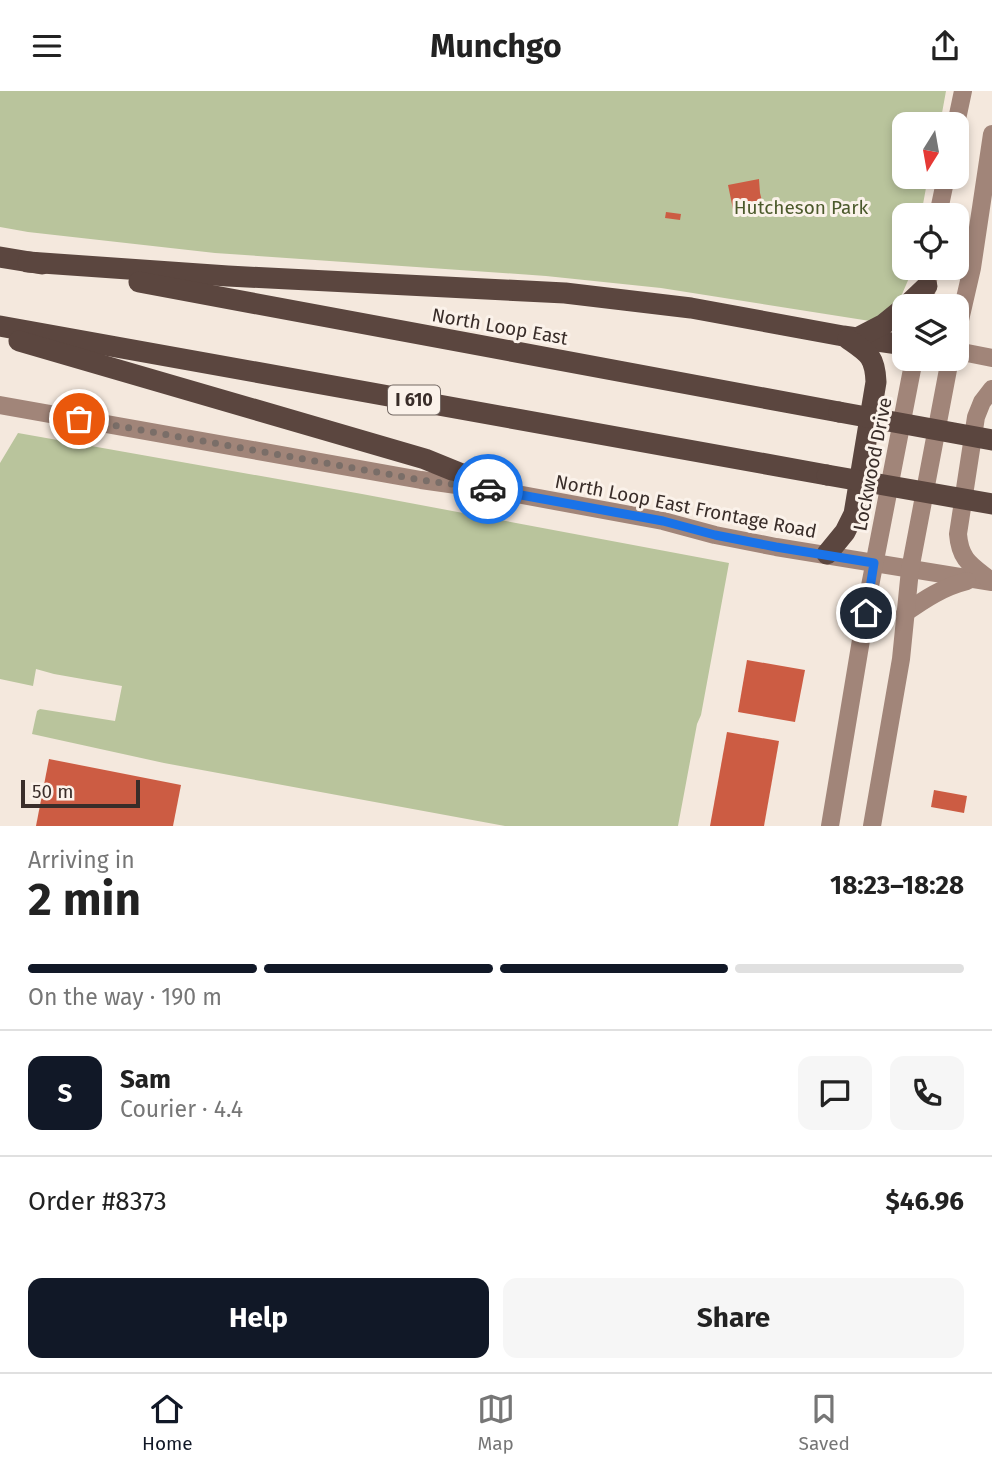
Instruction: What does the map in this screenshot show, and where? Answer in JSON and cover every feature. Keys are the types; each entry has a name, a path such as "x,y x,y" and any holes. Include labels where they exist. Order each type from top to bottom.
{"highway":[{"name":"North Loop East","path":"0,257 992,440"},
{"path":"28,262 202,275 565,293 691,308 892,343"},
{"path":"850,337 884,324 892,318"},
{"name":"I 610","path":"0,326 992,504"},
{"path":"0,336 425,459 506,492"},
{"path":"827,554 845,532 854,514 876,381 870,354 850,337"}],"main road":[{"path":"959,112 963,91"},
{"path":"967,294 992,134"},
{"path":"969,353 992,358"},
{"name":"Lockwood Drive","path":"830,826 874,563 912,371"},
{"path":"872,826 901,659 910,570 948,371"},
{"path":"986,581 966,561 958,534 976,417 982,402 992,389"},
{"name":"North Loop East Frontage Road","path":"0,405 421,480 506,492 663,521 752,542 986,581"},
{"path":"905,613 950,586 986,581"}],"green space":[{"name":"Hutcheson Park","path":"0,91 946,91 942,112 892,112 892,189 926,189 923,203 892,203 892,280 908,280 902,294 892,294 892,309 870,321 661,288 546,276 215,253 0,227"},
{"path":"18,433 729,563 678,826 505,826 164,763 32,734 37,711 40,709 115,721 122,686 36,669 33,686 0,679 0,463"}],"building":[{"path":"759,179 764,209 734,214 728,185"},
{"path":"666,212 681,214 680,220 665,218"},
{"path":"747,660 805,670 795,722 738,712"},
{"path":"727,732 779,741 764,826 710,826"},
{"path":"49,759 181,785 173,826 36,826"},
{"path":"934,790 967,796 964,813 931,807"}],"way so far":[{"path":"79,419 421,480 488,489"}],"route":[{"path":"488,489 663,521 776,547 874,563 866,613"}]}
